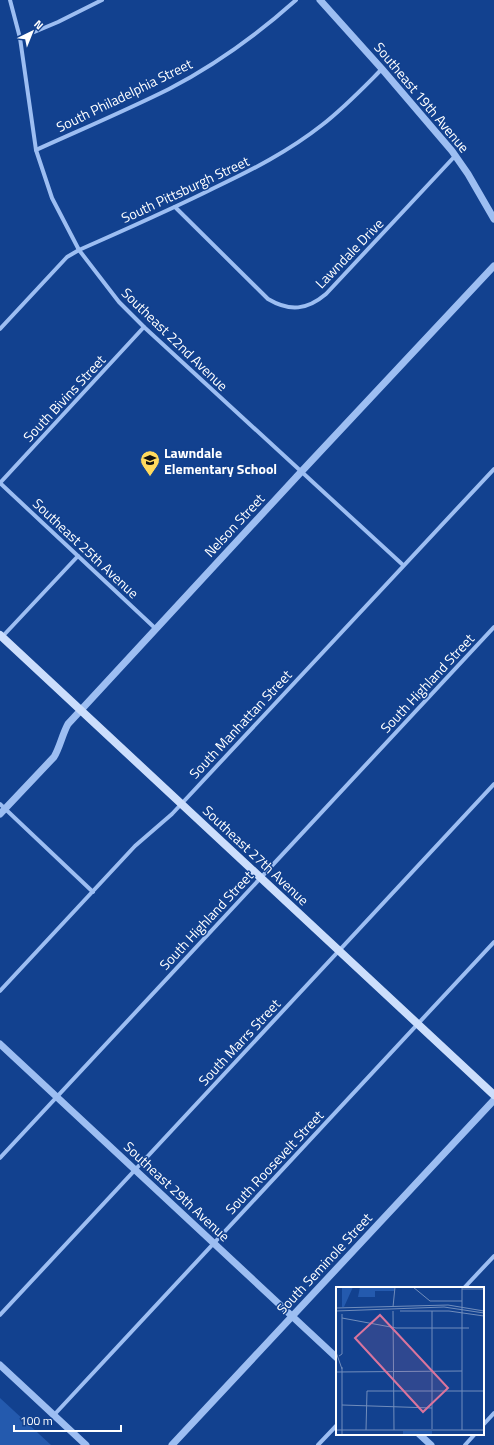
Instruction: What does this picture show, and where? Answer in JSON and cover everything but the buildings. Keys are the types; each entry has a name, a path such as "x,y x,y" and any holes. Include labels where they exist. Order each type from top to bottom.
{"main road":[{"name":"Southeast 27th Avenue","path":"1,636 494,1095"}],"street":[{"name":"Southeast 22nd Avenue","path":"10,0 20,38 36,150 52,198 79,250 119,302 144,327 403,566"},
{"path":"20,38 58,22 102,0"},
{"name":"South Philadelphia Street","path":"36,150 169,88 236,47 267,25 296,0"},
{"name":"Southeast 19th Avenue","path":"320,0 382,69 455,156 468,174 494,219"},
{"name":"South Pittsburgh Street","path":"0,329 67,257 79,250 175,207 258,166 293,146 348,103 382,69"},
{"name":"Lawndale Drive","path":"175,207 268,299 287,307 298,308 318,301 326,294 455,156"},
{"name":"Nelson Street","path":"2,809 54,757 62,734 68,724 494,266"},
{"name":"South Bivins Street","path":"0,483 144,327"},
{"name":"South Manhattan Street","path":"0,991 135,846 159,826 181,803 494,469"},
{"name":"Southeast 25th Avenue","path":"0,483 156,629"},
{"path":"1,636 78,556"},
{"name":"South Highland Street","path":"0,1158 494,627"},
{"name":"South Marrs Street","path":"0,1315 494,784"},
{"path":"2,809 93,892"},
{"name":"South Roosevelt Street","path":"54,1415 494,942"},
{"name":"Southeast 29th Avenue","path":"0,1044 336,1357"},
{"name":"South Seminole Street","path":"172,1445 494,1100"},
{"path":"465,1287 494,1256"},
{"path":"0,1365 86,1445"},
{"path":"484,1424 494,1414"},
{"path":"318,1445 336,1426"},
{"path":"420,1435 431,1445"},
{"path":"465,1445 474,1435"}],"shaded area":[{"path":"0,1398 51,1445 0,1445"}],"place":[{"name":"Lawndale Elementary School","path":"150,477"}]}
